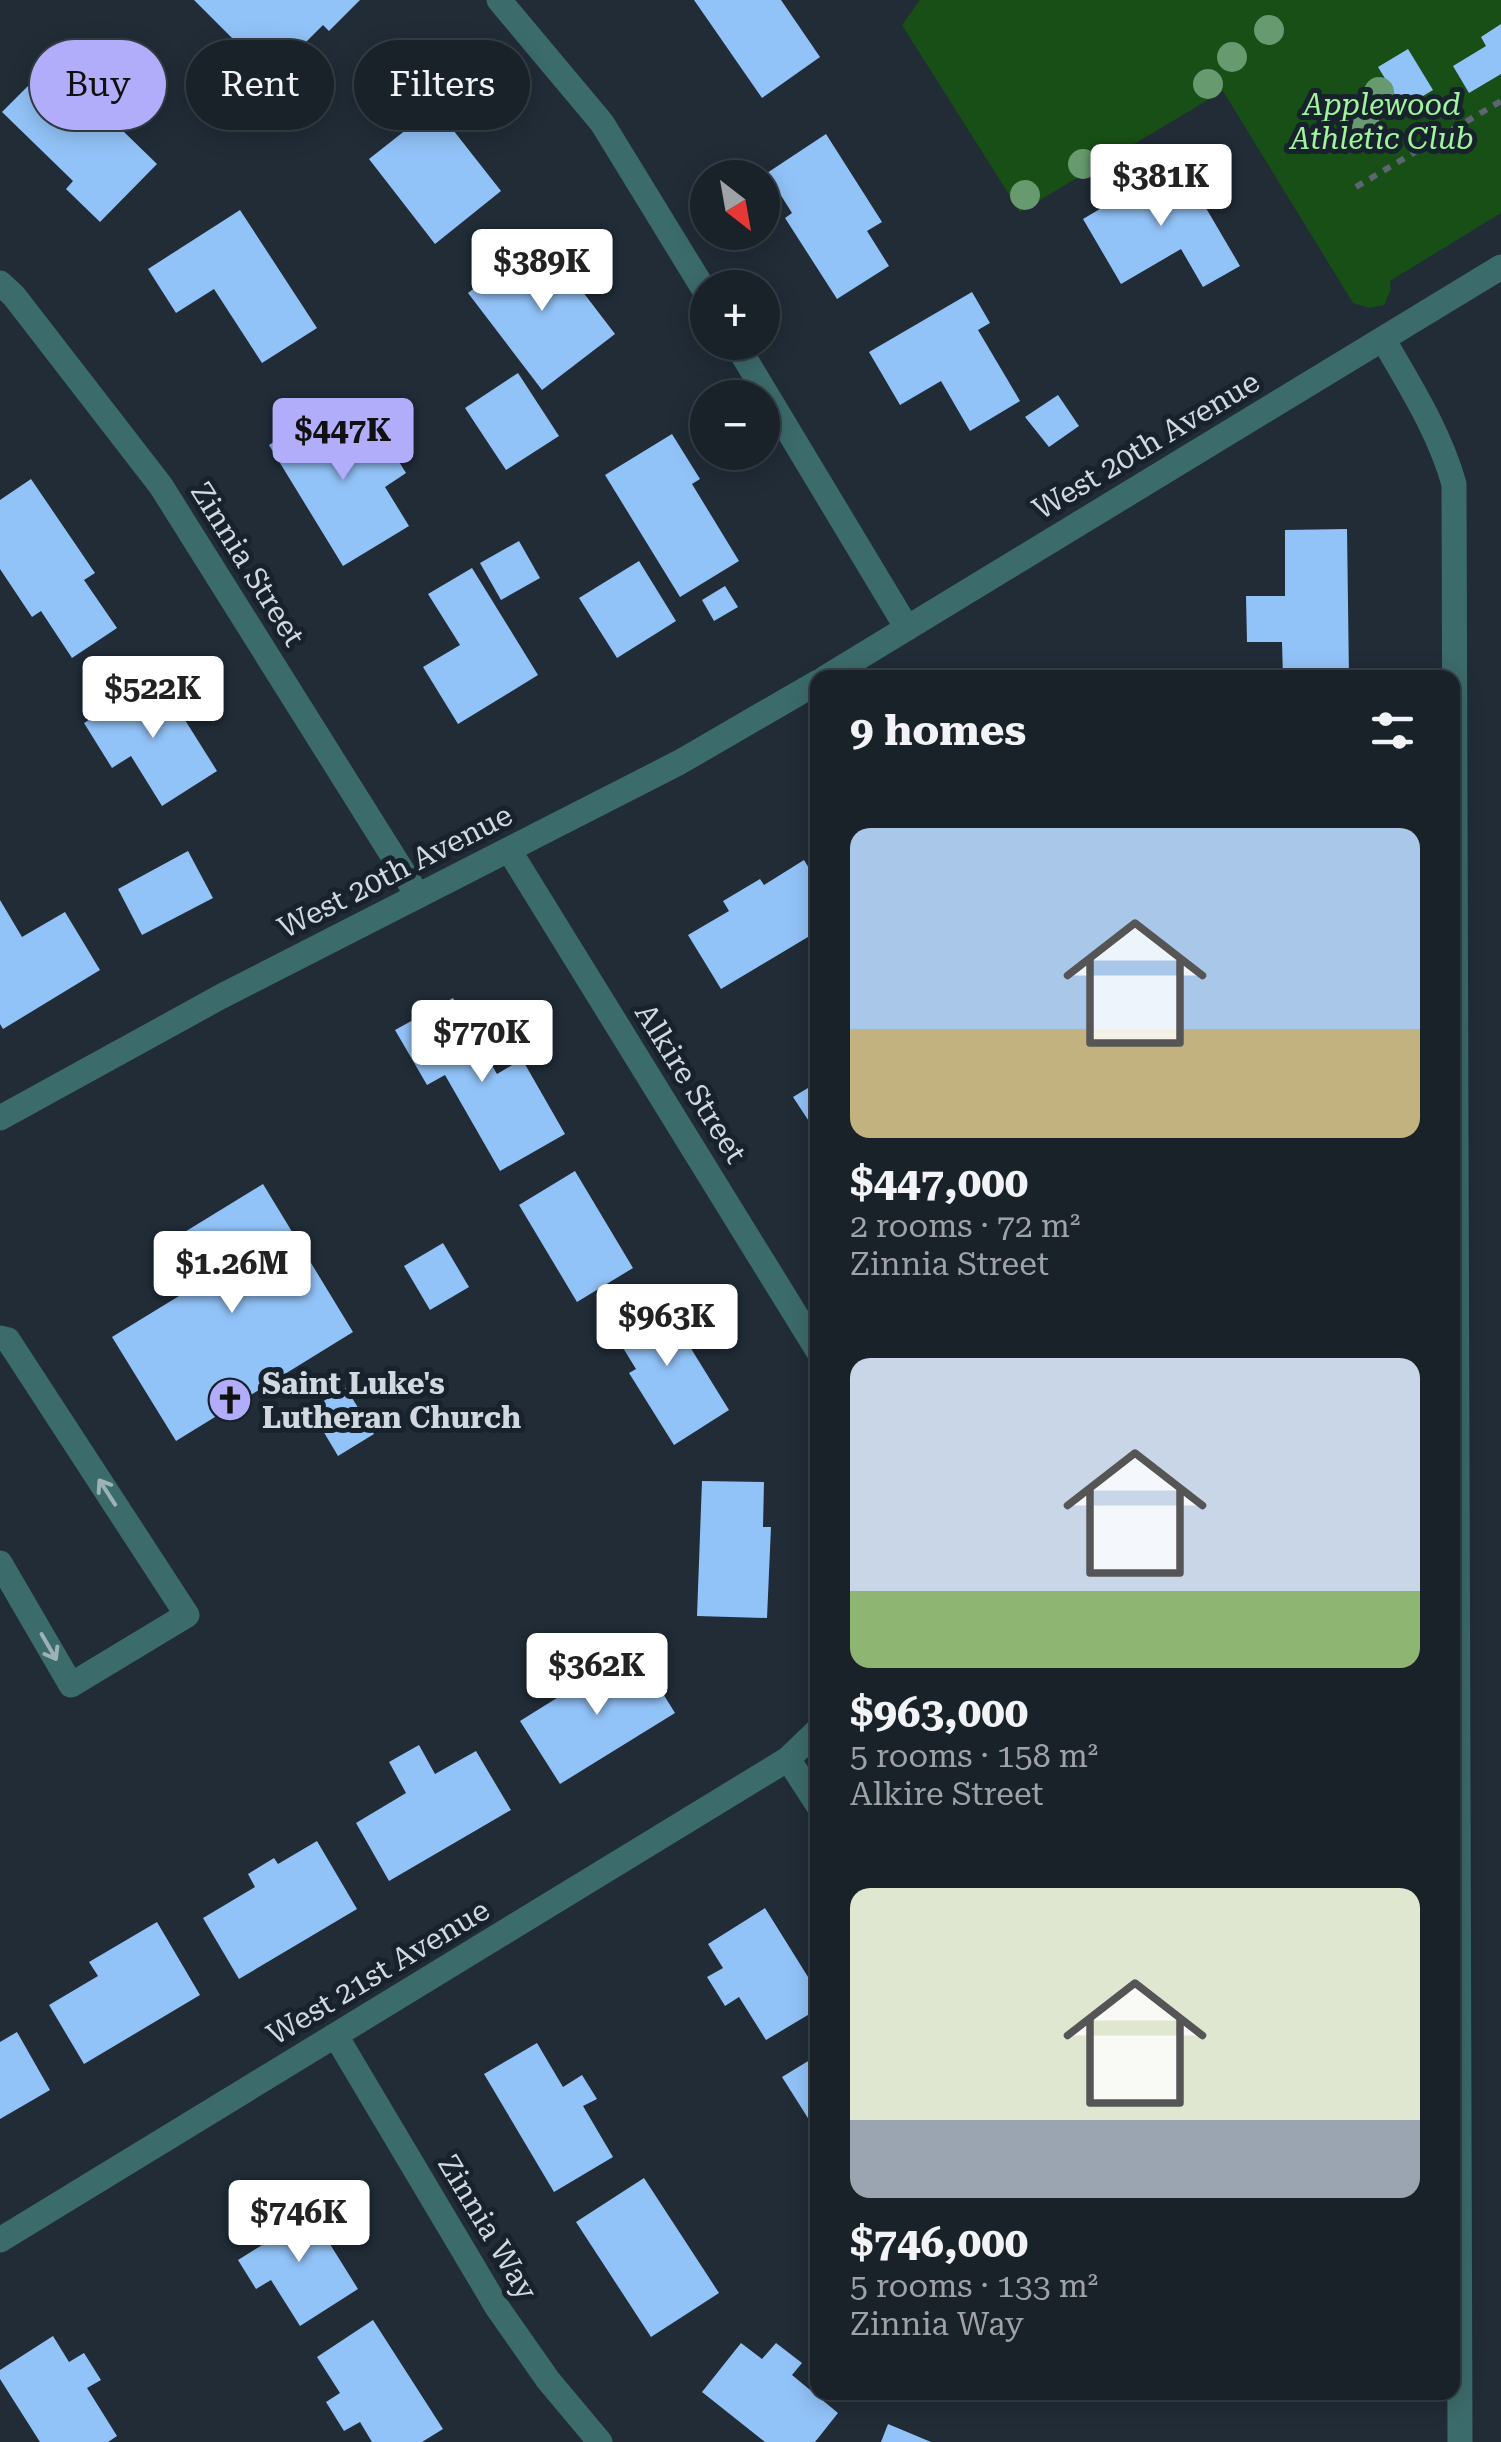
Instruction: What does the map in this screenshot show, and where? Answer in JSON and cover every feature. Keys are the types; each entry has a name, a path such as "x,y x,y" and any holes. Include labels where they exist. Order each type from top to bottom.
{"street":[{"path":"499,0 602,123 692,270"},
{"name":"West 20th Avenue","path":"837,670 1501,267"},
{"name":"Zinnia Street","path":"0,282 161,486 418,896"},
{"path":"1382,339 1432,422 1454,484 1454,670"},
{"path":"746,360 907,628"},
{"name":"West 20th Avenue","path":"0,1118 222,996 680,762 810,687"},
{"name":"Alkire Street","path":"510,850 810,1338"},
{"path":"0,1338 8,1340 186,1615 70,1684 0,1563"},
{"path":"810,1738 788,1759 810,1793"},
{"name":"West 21st Avenue","path":"0,2240 788,1759"},
{"name":"Zinnia Way","path":"336,2036 497,2306 548,2380 600,2442"},
{"path":"1459,2400 1460,2442"}],"path":[{"path":"1356,188 1501,101"}],"green space":[{"name":"Applewood Athletic Club","path":"920,0 1501,0 1501,213 1390,281 1384,305 1369,308 1353,303 1223,91 1020,212 902,25"}],"building":[{"path":"194,0 360,0 329,31 323,25 308,40 234,40"},
{"path":"694,0 781,0 820,57 762,98"},
{"path":"1501,24 1501,74 1469,93 1453,66 1486,46 1481,37"},
{"path":"1408,49 1433,90 1403,108 1378,67"},
{"path":"30,84 30,130 122,130 157,164 100,222 66,189 73,181 2,112"},
{"path":"406,130 453,130 501,191 435,244 369,159"},
{"path":"826,134 882,222 867,231 889,266 837,299 785,218 792,213 780,194 780,164"},
{"path":"1179,162 1240,266 1203,287 1181,249 1121,284 1083,219"},
{"path":"240,210 317,328 262,363 214,289 176,313 148,269"},
{"path":"541,237 615,334 542,390 468,293"},
{"path":"972,292 990,323 978,330 1020,401 970,431 941,381 900,405 869,352"},
{"path":"518,373 559,436 506,470 465,408"},
{"path":"1058,395 1079,426 1049,447 1025,417"},
{"path":"335,404 365,452 385,439 406,473 385,487 409,526 343,566 269,445"},
{"path":"672,434 690,463 690,470 700,479 692,484 739,561 680,597 605,475"},
{"path":"31,479 95,573 84,580 117,628 72,658 41,611 32,617 0,569 0,500"},
{"path":"1347,529 1349,670 1283,670 1282,642 1247,642 1246,596 1285,596 1285,530"},
{"path":"519,541 540,578 501,600 480,563"},
{"path":"639,561 676,621 617,658 579,598"},
{"path":"472,568 538,675 458,724 423,667 460,645 428,594"},
{"path":"725,586 738,607 714,621 702,600"},
{"path":"158,677 217,771 162,806 131,756 112,768 84,723"},
{"path":"188,851 213,898 142,935 118,889"},
{"path":"804,860 810,870 810,936 721,989 688,935 729,911 723,901 760,879 764,885"},
{"path":"0,900 22,937 65,912 100,970 3,1029 0,1024"},
{"path":"453,998 497,1074 522,1059 565,1134 500,1171 445,1075 427,1085 395,1030"},
{"path":"810,1087 810,1123 793,1097"},
{"path":"575,1171 633,1268 577,1302 519,1205"},
{"path":"263,1184 353,1332 176,1441 112,1337 197,1285 170,1241"},
{"path":"443,1243 469,1287 430,1310 404,1266"},
{"path":"656,1292 729,1410 674,1445 629,1373 636,1369 607,1322"},
{"path":"346,1388 374,1434 338,1456 310,1409"},
{"path":"702,1481 764,1482 763,1527 771,1527 767,1618 697,1616"},
{"path":"639,1655 675,1713 560,1784 520,1721 600,1671 603,1677"},
{"path":"419,1745 435,1774 476,1751 511,1810 389,1881 356,1823 406,1793 389,1762"},
{"path":"317,1841 357,1909 239,1979 203,1918 255,1887 248,1874 274,1858 278,1864"},
{"path":"765,1908 810,1980 810,2014 766,2040 739,1997 725,2006 707,1977 723,1968 708,1944"},
{"path":"157,1922 200,1995 84,2064 49,2005 98,1976 89,1962"},
{"path":"17,2032 50,2090 0,2119 0,2042"},
{"path":"537,2043 563,2087 582,2075 597,2099 583,2106 613,2157 554,2192 484,2074"},
{"path":"810,2060 810,2121 782,2077"},
{"path":"644,2178 719,2293 651,2337 576,2222"},
{"path":"303,2201 358,2289 300,2326 271,2280 256,2289 238,2260 267,2242 258,2229"},
{"path":"373,2320 443,2429 422,2442 372,2442 360,2422 344,2431 326,2402 340,2393 317,2357"},
{"path":"53,2336 69,2362 84,2353 101,2380 87,2388 117,2436 108,2442 40,2442 0,2379 0,2370"},
{"path":"741,2343 762,2359 776,2343 802,2363 792,2375 810,2390 810,2400 822,2400 838,2413 815,2442 765,2442 702,2392"},
{"path":"888,2424 931,2442 881,2442"}],"place":[{"name":"Saint Luke's Lutheran Church","path":"230,1400"}]}
